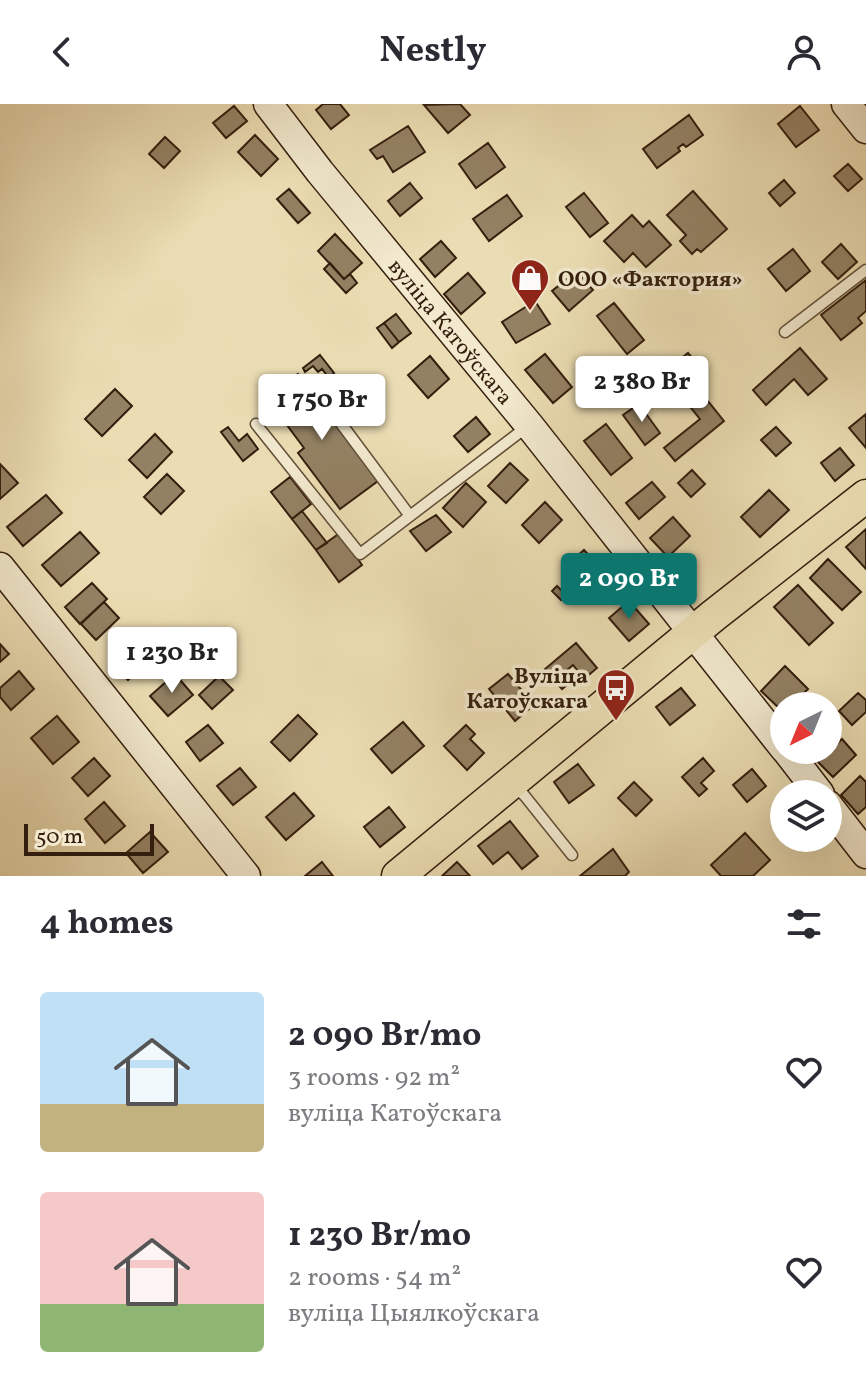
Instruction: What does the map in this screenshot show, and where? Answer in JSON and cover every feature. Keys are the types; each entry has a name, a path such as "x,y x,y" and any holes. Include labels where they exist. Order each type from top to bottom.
{"main road":[{"path":"398,876 866,496"}],"street":[{"name":"вуліца Катоўскага","path":"268,104 320,172 529,425 770,730"},
{"path":"846,104 866,129"},
{"path":"0,567 246,876"},
{"name":"вуліца Катоўскага","path":"797,764 809,780"},
{"path":"842,823 866,854"}],"lane":[{"path":"785,332 866,270"},
{"path":"337,418 410,516"},
{"path":"256,424 360,554 529,425"},
{"path":"511,784 524,795 572,855"}],"building":[{"path":"323,104 340,104 349,115 331,129 316,110"},
{"path":"460,104 470,115 448,133 424,105"},
{"path":"234,106 247,121 226,138 213,123"},
{"path":"800,106 819,130 796,147 778,124"},
{"path":"689,115 703,135 686,147 683,144 678,148 680,151 657,168 643,149"},
{"path":"408,126 425,152 393,172 383,156 377,159 370,150"},
{"path":"255,135 278,159 261,176 238,152"},
{"path":"165,137 180,151 164,168 149,154"},
{"path":"488,143 505,167 476,188 459,164"},
{"path":"848,164 862,179 848,191 834,176"},
{"path":"784,180 795,193 780,206 769,193"},
{"path":"410,183 422,198 400,216 388,201"},
{"path":"289,189 310,213 298,223 277,199"},
{"path":"693,191 727,229 701,252 697,249 692,254 680,241 686,235 667,215"},
{"path":"584,193 608,223 590,237 566,207"},
{"path":"507,195 522,216 489,241 473,219"},
{"path":"632,215 643,227 649,221 671,245 646,267 633,253 624,262 604,241"},
{"path":"335,234 362,263 344,279 318,251"},
{"path":"441,241 456,258 435,277 420,259"},
{"path":"841,244 857,262 838,279 822,262"},
{"path":"793,249 810,271 786,291 768,269"},
{"path":"330,263 344,279 350,274 357,283 346,293 324,269"},
{"path":"577,271 593,290 569,311 552,291"},
{"path":"468,273 485,293 461,314 444,294"},
{"path":"866,280 866,311 858,318 862,323 841,340 821,315"},
{"name":"ООО «Фактория»","path":"535,301 550,324 516,343 502,322"},
{"path":"614,303 644,340 627,354 597,316"},
{"path":"396,314 411,333 399,342 384,323"},
{"path":"384,323 399,342 392,348 377,328"},
{"path":"800,348 827,379 808,395 794,379 766,405 753,390"},
{"path":"688,353 699,366 687,375 724,421 675,461 664,448 700,419 663,373"},
{"path":"545,354 572,387 553,403 525,370"},
{"path":"320,355 334,373 329,378 322,369 318,372 313,366 305,372 303,368"},
{"path":"430,356 449,379 428,398 408,375"},
{"path":"298,374 309,389 320,380 325,386 314,395 378,481 340,509 298,453 304,448 266,397"},
{"path":"115,389 132,406 102,436 85,419"},
{"path":"639,404 660,433 645,445 623,415"},
{"path":"866,414 866,448 849,428"},
{"path":"476,417 490,434 468,452 454,436"},
{"path":"606,424 632,458 611,475 584,441"},
{"path":"228,427 239,441 247,434 258,449 243,461 221,432"},
{"path":"776,427 791,443 776,456 761,440"},
{"path":"155,434 172,452 147,478 129,460"},
{"path":"840,448 854,465 835,481 821,463"},
{"path":"510,463 528,480 506,503 488,486"},
{"path":"0,464 18,483 0,499"},
{"path":"692,470 705,484 691,497 678,483"},
{"path":"167,474 184,491 161,514 144,497"},
{"path":"290,477 311,504 292,519 271,492"},
{"path":"652,482 665,497 639,519 626,503"},
{"path":"466,483 486,502 463,527 443,508"},
{"path":"769,490 789,510 760,537 741,517"},
{"path":"46,495 62,513 23,546 7,527"},
{"path":"545,502 562,520 539,543 522,525"},
{"path":"302,511 327,543 316,550 292,519"},
{"path":"436,515 451,532 426,551 410,531"},
{"path":"673,517 690,536 668,557 650,538"},
{"path":"866,529 866,569 846,547"},
{"path":"80,532 99,553 61,586 42,565"},
{"path":"340,533 362,565 339,582 316,550"},
{"path":"584,550 600,567 578,586 562,569"},
{"path":"828,559 861,592 842,610 810,578"},
{"path":"92,583 107,599 80,624 65,607"},
{"path":"798,585 833,623 809,645 774,607"},
{"path":"557,586 566,595 561,600 552,591"},
{"path":"629,601 649,624 629,641 609,618"},
{"path":"104,602 119,618 96,640 81,624"},
{"path":"135,643 150,659 128,680 112,665"},
{"path":"576,643 597,668 584,679 573,665 565,672 572,681 562,689 545,669"},
{"path":"0,644 9,654 0,662"},
{"path":"785,666 808,689 805,692 770,692 770,700 761,691"},
{"path":"19,671 34,689 11,710 0,697 0,688"},
{"path":"175,674 193,695 168,716 150,696"},
{"path":"508,674 534,705 515,721 489,689"},
{"path":"219,676 233,690 212,709 199,695"},
{"path":"681,688 695,705 670,725 656,707"},
{"path":"858,693 866,700 866,712 852,725 842,714 842,708"},
{"path":"298,715 317,734 290,761 271,742"},
{"path":"57,716 79,742 53,764 31,738"},
{"path":"403,722 424,746 392,773 371,749"},
{"path":"208,725 223,743 200,761 186,742"},
{"path":"466,725 475,734 470,739 484,753 467,770 444,746"},
{"path":"842,739 856,755 833,777 820,764 842,764"},
{"path":"94,758 110,776 88,796 72,778"},
{"path":"703,758 714,771 701,783 707,789 699,796 682,777"},
{"path":"578,764 594,785 569,803 554,782"},
{"path":"240,768 256,787 233,805 217,786"},
{"path":"752,769 766,786 747,802 733,785"},
{"path":"860,776 866,782 866,807 858,814 842,794"},
{"path":"634,782 652,800 636,816 618,798"},
{"path":"294,793 314,816 286,840 266,817"},
{"path":"104,802 125,826 105,843 85,819"},
{"path":"389,807 405,827 380,847 364,827"},
{"path":"510,821 538,856 522,869 508,852 493,864 478,846"},
{"path":"150,832 168,852 143,873 126,853"},
{"path":"745,833 770,860 753,876 721,876 711,865"},
{"path":"613,849 629,872 625,876 580,876"},
{"path":"322,862 333,876 305,876"},
{"path":"457,862 470,876 442,876"}],"place":[{"name":"ООО «Фактория»","path":"530,312"},
{"name":"Вуліца Катоўскага","path":"616,722"}]}
